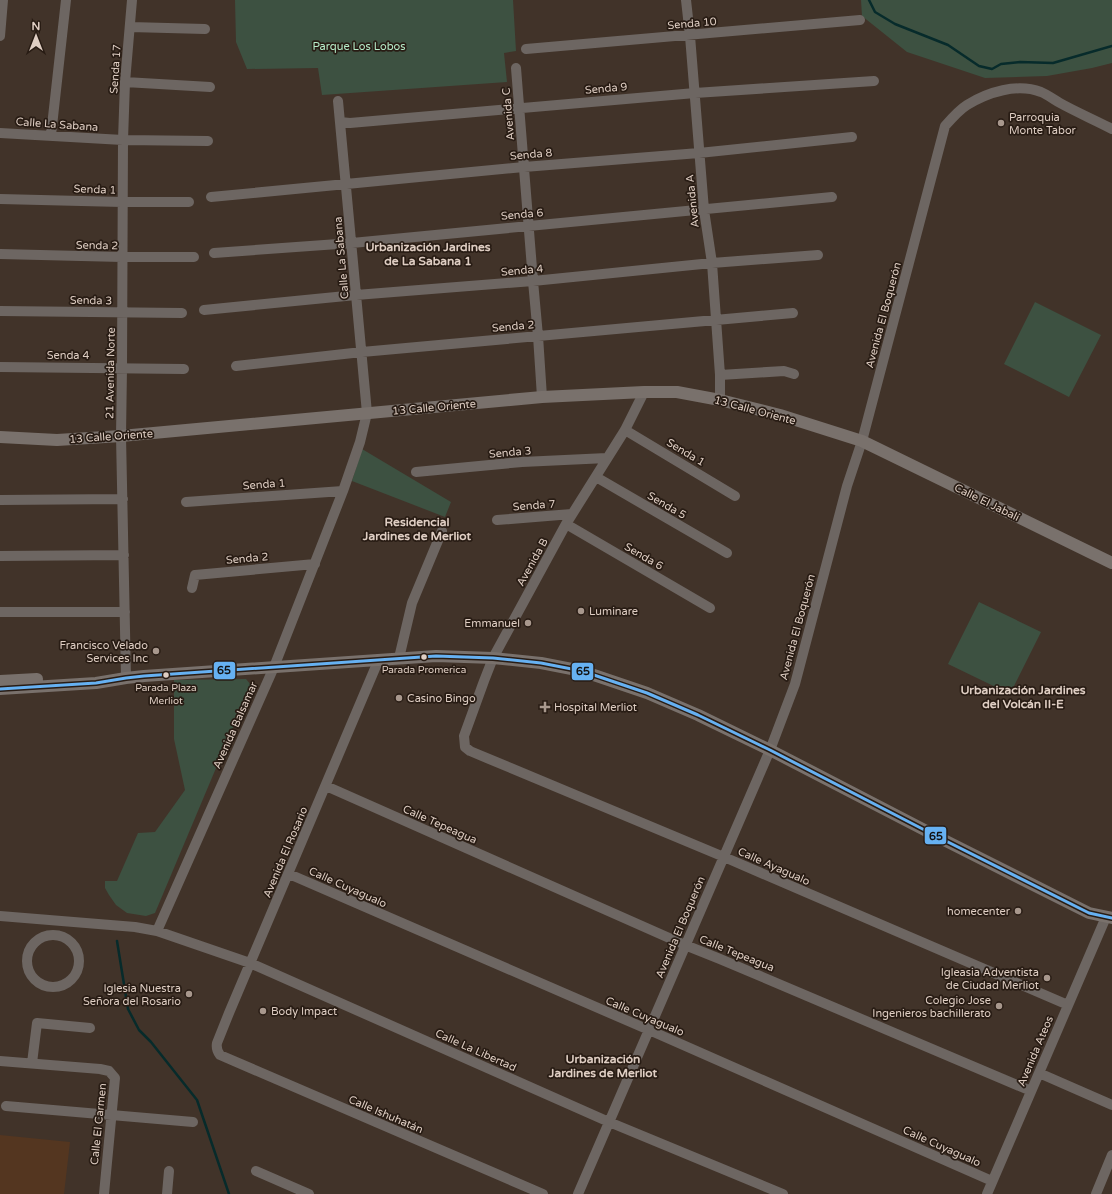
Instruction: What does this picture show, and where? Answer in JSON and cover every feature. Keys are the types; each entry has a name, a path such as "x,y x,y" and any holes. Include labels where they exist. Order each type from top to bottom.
{"main road":[{"name":"13 Calle Oriente","path":"0,437 57,440 121,436 542,397 644,392 677,392 720,400 780,415 862,441"},
{"name":"Calle El Jabalí","path":"862,441 1112,563"},
{"path":"0,689 96,683 126,678 436,656 493,658 541,663 582,671 647,693 698,715 770,750 1089,913 1109,917"},
{"path":"0,681 96,675 126,678"}],"street":[{"path":"0,36 3,0"},
{"path":"51,135 66,0"},
{"name":"Senda 17","path":"123,140 125,82 133,0"},
{"name":"Avenida A","path":"686,0 704,210 712,263 720,375 720,400"},
{"name":"Senda 10","path":"526,49 690,36 860,20"},
{"path":"130,27 205,29"},
{"name":"Avenida C","path":"516,68 542,397"},
{"name":"Senda 9","path":"340,122 350,123 695,93 874,81"},
{"path":"125,82 210,87"},
{"name":"Avenida El Boquerón","path":"578,1194 770,750 795,684 847,486 862,441 945,126 966,105 979,98 993,92 1021,88 1049,96 1059,103 1112,129"},
{"name":"Calle La Sabana","path":"338,101 367,413"},
{"name":"Calle La Sabana","path":"0,132 123,140 208,141"},
{"name":"Senda 8","path":"211,197 346,183 700,153 852,137"},
{"name":"21 Avenida Norte","path":"123,140 121,436 126,678"},
{"name":"Senda 6","path":"214,253 352,243 832,197"},
{"name":"Senda 1","path":"0,198 122,202 189,202"},
{"name":"Senda 2","path":"0,254 194,257"},
{"name":"Senda 4","path":"204,310 356,295 532,281 712,263 818,255"},
{"name":"Senda 3","path":"0,311 182,313"},
{"name":"Senda 2","path":"236,366 362,352 793,313"},
{"name":"Senda 4","path":"0,367 184,369"},
{"path":"720,375 784,371 794,374"},
{"name":"Avenida B","path":"470,751 465,747 464,736 493,658 566,524 625,430 644,392"},
{"name":"Avenida Balsamar","path":"157,931 274,667 343,491 360,442 367,413"},
{"name":"Senda 1","path":"625,430 736,496"},
{"name":"Senda 3","path":"416,472 522,462 607,458"},
{"name":"Senda 5","path":"596,477 727,553"},
{"name":"Senda 1","path":"186,502 343,491"},
{"path":"0,500 123,499"},
{"name":"Senda 7","path":"497,520 572,514"},
{"name":"Senda 6","path":"566,524 710,608"},
{"path":"399,658 412,603 442,531"},
{"path":"0,556 124,555"},
{"name":"Senda 2","path":"192,588 195,575 314,564"},
{"path":"0,612 125,612"},
{"name":"Avenida El Rosario","path":"220,1055 216,1048 217,1043 379,659"},
{"name":"Calle Ayagualo","path":"470,751 724,857 1068,1005"},
{"name":"Calle Tepeagua","path":"326,786 685,945 1031,1091"},
{"name":"Calle Cuyagualo","path":"289,874 649,1030 992,1182"},
{"name":"Calle La Libertad","path":"0,916 135,927 157,931 250,963 609,1122 783,1194"},
{"name":"Avenida Ateos","path":"987,1194 1068,1005 1109,917"},
{"path":"52,935 53,921"},
{"path":"52,935 62,937 70,941 75,947 79,963 77,971 66,984 49,987 34,979 29,972 27,963 31,946 45,936 52,935"},
{"path":"32,1063 37,1023 90,1028"},
{"name":"Calle Ishuhatán","path":"220,1055 543,1194"},
{"name":"Calle El Carmen","path":"0,1061 110,1071 115,1078 104,1194"},
{"path":"1039,1073 1112,1105"},
{"path":"6,1106 193,1122"},
{"path":"1096,1194 1112,1155"},
{"path":"167,1194 169,1171"},
{"path":"256,1172 309,1194"}],"shaded area":[{"path":"0,1135 70,1142 64,1194 0,1194"}],"green space":[{"name":"Parque Los Lobos","path":"235,0 513,0 516,51 504,53 507,82 322,95 318,68 247,69 236,42"},
{"path":"861,0 1112,0 1112,63 1047,76 985,78 907,52 862,16"},
{"path":"1035,302 1101,335 1069,397 1004,364"},
{"path":"362,449 451,502 445,517 352,481"},
{"path":"979,602 1041,632 1010,694 948,664"},
{"path":"246,679 251,685 155,913 146,916 127,913 116,905 109,895 105,888 105,881 117,881 138,833 155,832 185,790 174,739 174,680"}],"waterway":[{"path":"869,0 875,12 895,24 948,45 979,66 992,69 1001,64 1020,62 1053,63 1112,46"},
{"path":"117,941 128,1009 139,1030 151,1042 197,1100 229,1194"}],"transit line":[{"name":"65","path":"0,689 96,683 144,676 436,656 493,658 541,663 582,671 647,693 698,715 770,750 1089,913 1112,918"}],"place":[{"name":"Parroquia Monte Tabor","path":"1001,123"},
{"name":"Luminare","path":"581,611"},
{"name":"Emmanuel","path":"528,623"},
{"name":"Francisco Velado Services Inc","path":"156,651"},
{"name":"Parada Promerica","path":"424,657"},
{"name":"Parada Plaza Merliot","path":"166,675"},
{"name":"Casino Bingo","path":"399,698"},
{"name":"Hospital Merliot","path":"545,707"},
{"name":"homecenter","path":"1018,911"},
{"name":"Igleasia Adventista de Ciudad Merliot","path":"1047,978"},
{"name":"Iglesia Nuestra Señora del Rosario","path":"189,994"},
{"name":"Colegio Jose Ingenieros bachillerato","path":"999,1006"},
{"name":"Body Impact","path":"263,1011"}],"district":[{"name":"Urbanización Jardines de La Sabana 1","path":"428,254"},
{"name":"Residencial Jardines de Merliot","path":"417,529"},
{"name":"Urbanización Jardines del Volcán II-E","path":"1023,697"},
{"name":"Urbanización Jardines de Merliot","path":"603,1066"}]}
